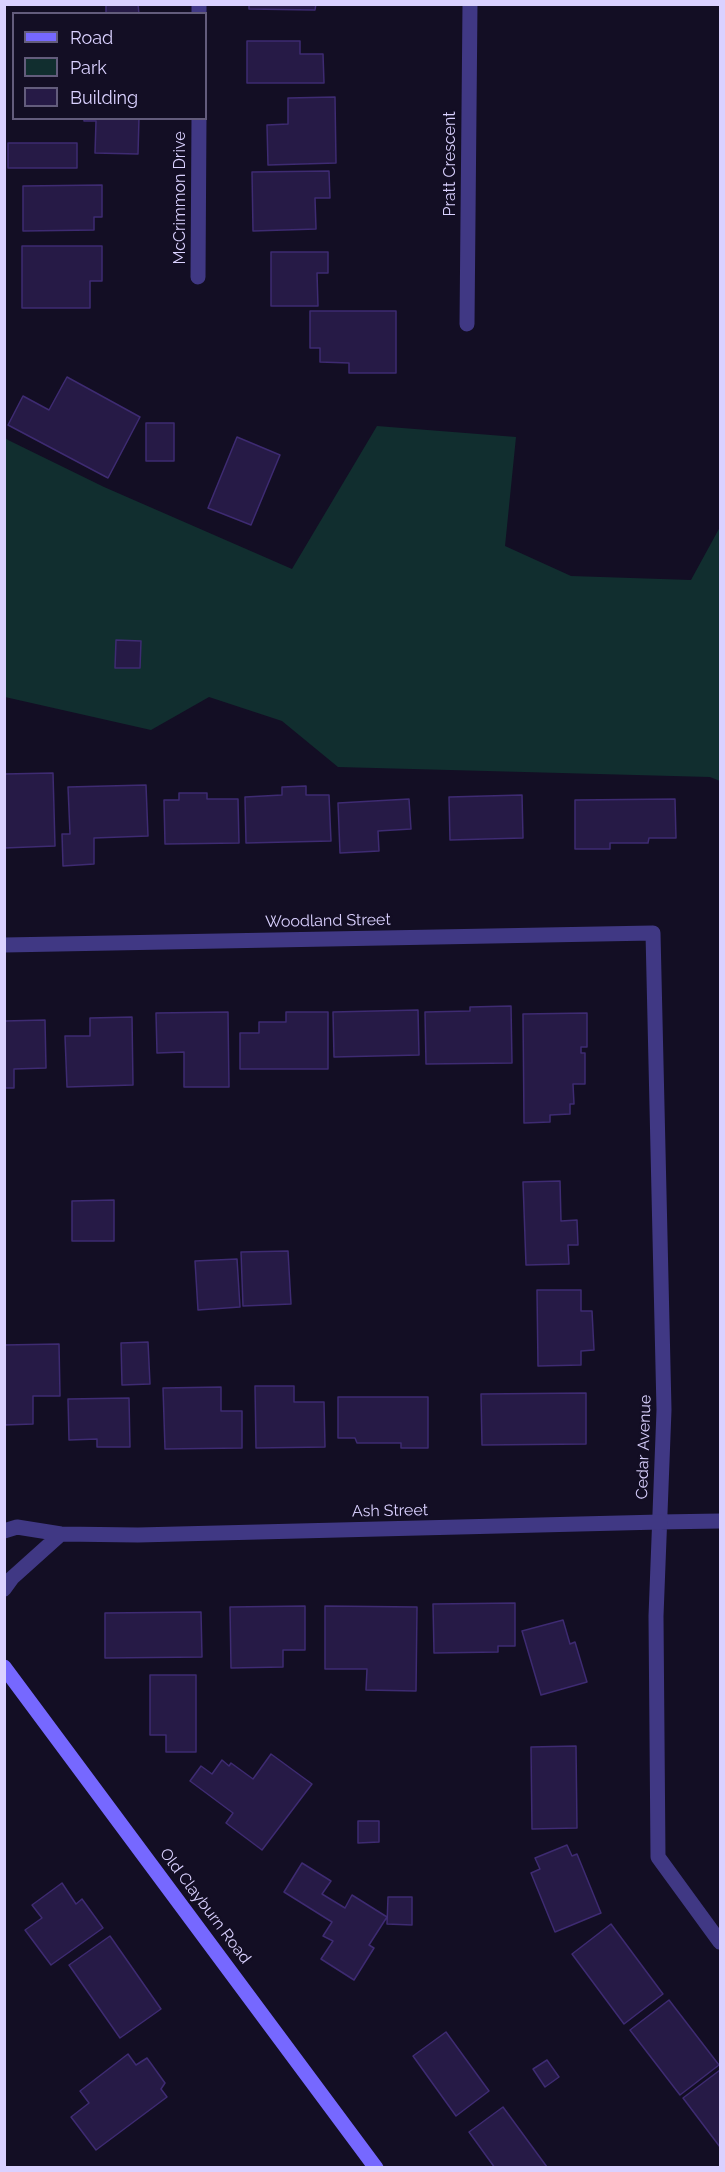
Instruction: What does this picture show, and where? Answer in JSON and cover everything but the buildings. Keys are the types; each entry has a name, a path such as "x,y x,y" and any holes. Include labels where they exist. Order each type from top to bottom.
{"main road":[{"name":"Old Clayburn Road","path":"4,1666 376,2168"}],"street":[{"name":"Pratt Crescent","path":"467,324 470,4"},
{"name":"McCrimmon Drive","path":"198,277 199,120"},
{"name":"Woodland Street","path":"4,945 653,933"},
{"name":"Cedar Avenue","path":"653,933 664,1410 656,1616 658,1857 720,1942"},
{"name":"Ash Street","path":"4,1531 17,1527 61,1534 138,1535 720,1521"},
{"path":"4,1590 12,1578 61,1534"}],"green space":[{"path":"377,426 516,437 505,546 571,576 691,580 720,527 720,781 710,777 338,767 282,721 209,697 151,730 5,697 4,437 104,487 292,569"}]}
